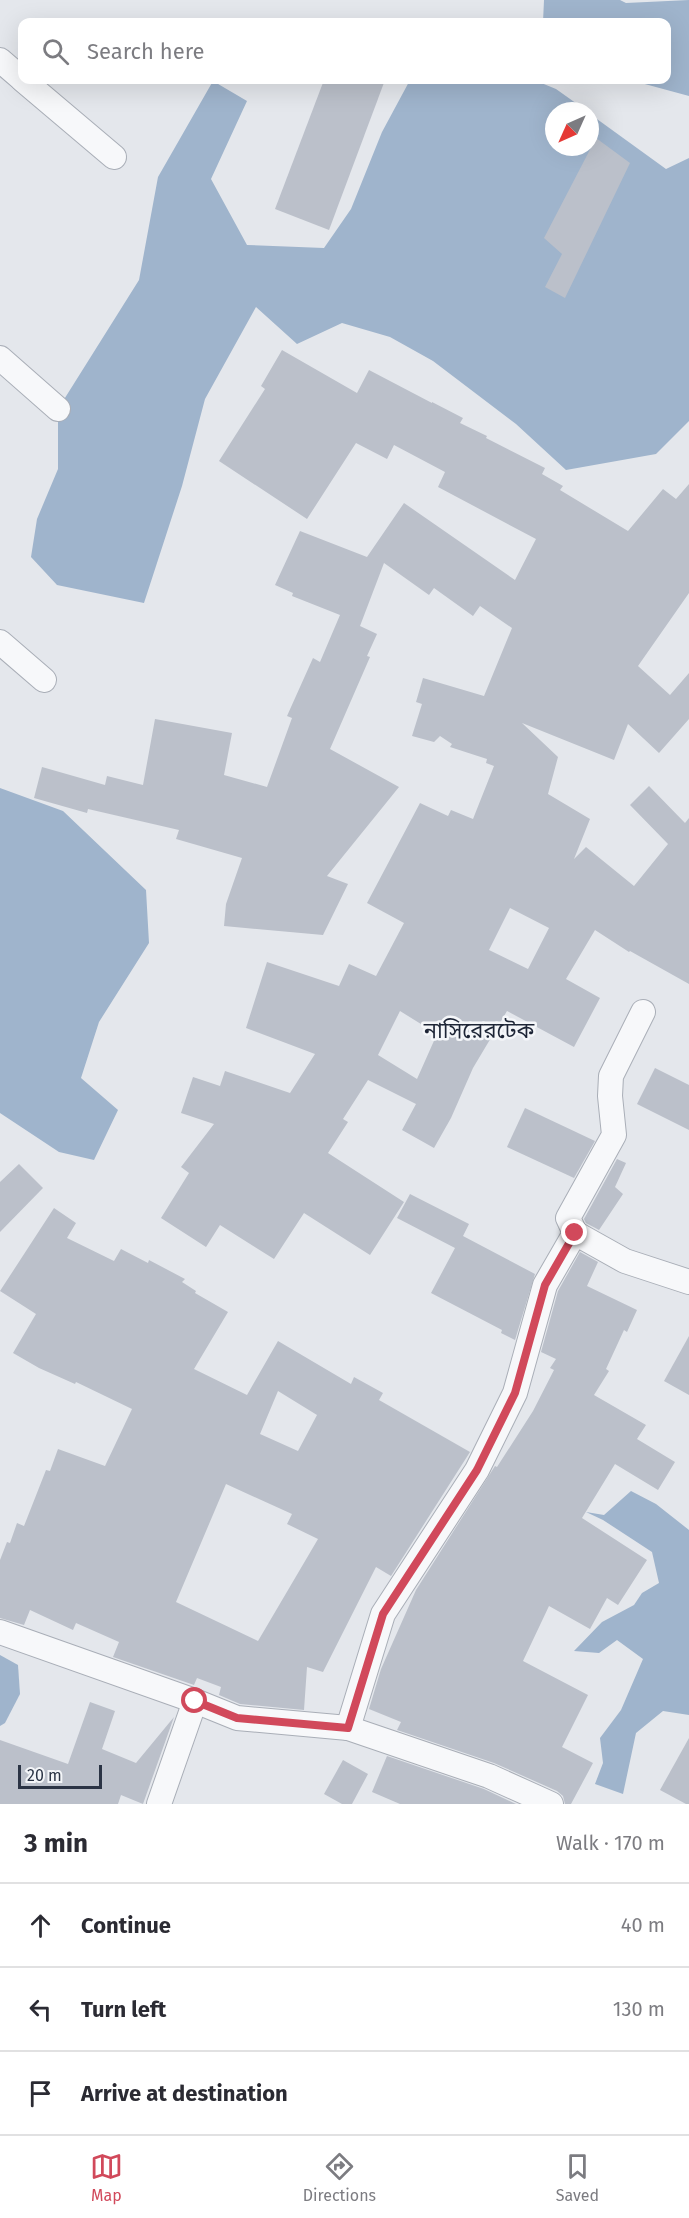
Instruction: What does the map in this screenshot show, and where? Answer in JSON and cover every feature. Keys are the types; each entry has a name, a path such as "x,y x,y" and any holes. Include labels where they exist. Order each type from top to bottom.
{"street":[{"path":"0,60 18,75"},
{"path":"29,84 114,157"},
{"path":"0,358 58,409"},
{"path":"0,642 44,680"},
{"path":"643,1012 611,1076 610,1096 614,1135 568,1218 575,1233 625,1261 689,1282"},
{"path":"348,1728 383,1614 477,1470 515,1393 545,1285 575,1233"},
{"path":"0,1632 237,1718 348,1728 489,1776 551,1804"},
{"path":"159,1804 195,1701"}],"water":[{"path":"544,0 620,0 626,3 689,0 689,96 645,84 671,84 671,18 543,18"},
{"path":"211,84 218,84 247,101 211,179 247,245 324,248 351,209 382,132 408,84 544,84 556,89 574,102 545,102 545,156 599,156 599,121 666,169 689,158 689,421 656,454 566,470 516,424 433,361 390,337 342,323 297,344 256,307 205,399 182,486 144,603 57,585 31,557 37,519 58,469 58,409 139,280 158,177"},
{"path":"0,788 63,811 146,890 149,943 99,1022 81,1078 118,1110 94,1160 59,1152 0,1113"},
{"path":"631,1491 656,1504 689,1530 689,1715 663,1711 636,1733 623,1794 595,1784 603,1763 600,1738 621,1710 643,1659 617,1640 599,1653 574,1651 602,1622 634,1605 642,1593 659,1583 652,1552 603,1520 586,1512 604,1515"},
{"path":"0,1655 18,1665 20,1694 5,1723 0,1726"}],"building":[{"path":"322,84 384,84 329,230 275,209"},
{"path":"599,140 630,163 565,298 545,287 562,254 544,238 587,156 599,156"},
{"path":"282,350 357,393 369,370 463,418 460,423 545,468 542,474 563,486 560,490 628,531 663,489 676,499 689,484 689,593 638,666 670,695 689,673 689,719 659,753 628,724 614,760 522,723 558,757 548,794 590,819 574,859 586,847 634,886 668,844 630,805 649,786 685,823 689,818 689,984 629,952 595,930 566,979 600,998 574,1047 507,1011 473,1068 451,1118 434,1148 402,1130 416,1104 368,1080 343,1119 348,1122 328,1153 404,1202 370,1255 304,1213 274,1259 220,1225 206,1247 161,1218 189,1173 181,1167 214,1124 181,1113 193,1077 220,1086 225,1071 290,1093 315,1054 246,1028 267,962 339,986 349,964 376,976 404,923 367,903 420,803 448,816 451,810 473,819 494,766 486,763 487,759 450,747 452,744 440,736 434,742 412,736 422,704 416,702 423,678 484,696 512,628 480,606 473,616 434,588 429,595 384,563 360,626 377,634 367,656 370,657 330,749 399,787 327,876 348,884 323,935 224,926 226,904 242,858 176,839 179,830 88,809 87,813 34,798 42,767 105,785 107,776 143,785 155,719 232,733 224,775 267,787 292,718 287,716 313,658 320,662 340,615 292,596 293,593 275,585 300,531 367,557 404,503 515,580 536,539 438,487 445,472 394,445 387,459 356,443 307,519 219,461 265,389 261,386","holes":["510,908 549,928 528,969 489,950","400,1011 437,1034 417,1079 378,1055"]},
{"path":"655,1068 689,1085 689,1130 637,1104"},
{"path":"525,1108 595,1141 574,1178 507,1147"},
{"path":"617,1159 626,1163 615,1187 623,1194 599,1230 586,1223 584,1219"},
{"path":"19,1164 43,1188 0,1232 0,1182"},
{"path":"410,1194 469,1224 463,1236 535,1274 515,1340 501,1333 502,1330 431,1293 455,1248 397,1218"},
{"path":"54,1208 76,1223 67,1238 114,1261 121,1249 148,1263 149,1260 185,1279 182,1282 196,1291 195,1293 228,1312 194,1369 247,1395 278,1341 351,1384 354,1377 383,1393 379,1400 470,1452 391,1576 376,1567 323,1672 307,1667 304,1710 240,1704 219,1695 221,1687 197,1678 194,1685 113,1657 119,1642 76,1623 73,1630 30,1610 24,1625 0,1618 0,1560 7,1542 10,1543 17,1523 24,1526 46,1470 50,1471 58,1449 105,1466 132,1409 76,1382 75,1384 39,1368 13,1353 36,1314 0,1291","holes":["278,1391 317,1415 298,1451 260,1434","226,1484 292,1514 287,1524 318,1539 258,1641 176,1602"]},
{"path":"580,1252 598,1262 587,1286 637,1310 627,1332 624,1330 606,1369 609,1371 594,1395 646,1425 637,1439 675,1462 658,1490 615,1464 582,1518 647,1560 618,1605 607,1598 590,1629 549,1606 523,1661 588,1695 562,1747 593,1763 571,1804 565,1804 563,1796 557,1791 494,1763 397,1730 401,1722 369,1709 381,1669 416,1590 533,1411 554,1370 550,1368 556,1359 541,1352 558,1291"},
{"path":"689,1336 689,1395 664,1381"},
{"path":"90,1702 115,1711 102,1749 136,1763 174,1717 143,1804 121,1795 118,1804 0,1804 0,1740 68,1764"},
{"path":"689,1738 689,1804 686,1804 660,1790"},
{"path":"387,1756 484,1789 516,1804 400,1804 372,1792"},
{"path":"343,1760 368,1774 352,1804 342,1804 324,1794"}],"district":[{"name":"নাসিরেরটেক","path":"479,1030"}],"route":[{"path":"195,1701 237,1718 348,1728 383,1614 477,1470 515,1393 545,1285 575,1233"}]}
